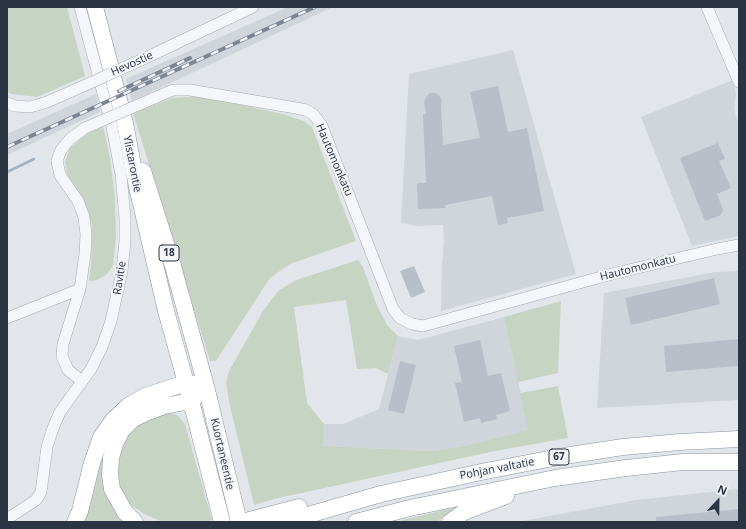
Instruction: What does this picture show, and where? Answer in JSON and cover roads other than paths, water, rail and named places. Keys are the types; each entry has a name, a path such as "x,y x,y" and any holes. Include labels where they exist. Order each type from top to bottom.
{"highway":[{"name":"18","path":"95,7 125,123"},
{"name":"Ylistarontie","path":"125,123 142,211 166,311 191,401"},
{"name":"Ylistarontie","path":"125,123 144,175 173,266 206,386"},
{"path":"75,522 80,511 100,437 113,420 128,406 145,396 186,383 206,386"},
{"path":"135,522 125,512 112,489 110,475 111,458 115,444 122,430 133,419 148,412 164,406 191,401 206,386"},
{"name":"Kuortaneentie","path":"206,386 238,522"},
{"name":"Kuortaneentie","path":"191,401 222,522"},
{"name":"Pohjan valtatie","path":"284,522 381,494 481,472 564,456 680,442 739,439"},
{"name":"Pohjan valtatie","path":"356,522 410,508 555,478 683,462 739,462"},
{"path":"450,522 464,512 480,505 555,478"},
{"path":"242,522 341,497 381,494"}],"street":[{"name":"Ravitie","path":"7,519 36,500 41,492 48,447 53,428 60,412 90,369 102,347 112,321 122,271 125,241 125,218 121,174 112,127 80,7"},
{"name":"Hevostie","path":"7,103 15,106 30,107 47,102 172,46 253,7"},
{"path":"707,7 739,82"},
{"name":"Hautomonkatu","path":"82,381 68,370 62,356 63,344 80,289 86,234 84,217 78,201 60,175 58,161 61,150 70,139 85,128 174,90 195,91 296,108 306,110 314,115 322,126 393,309 400,318 412,324 423,326 612,274 739,245"},
{"path":"7,318 80,289"}],"waterway":[{"path":"7,172 34,159"}],"railway":[{"path":"7,147 315,7"},
{"path":"119,91 190,58"}]}
